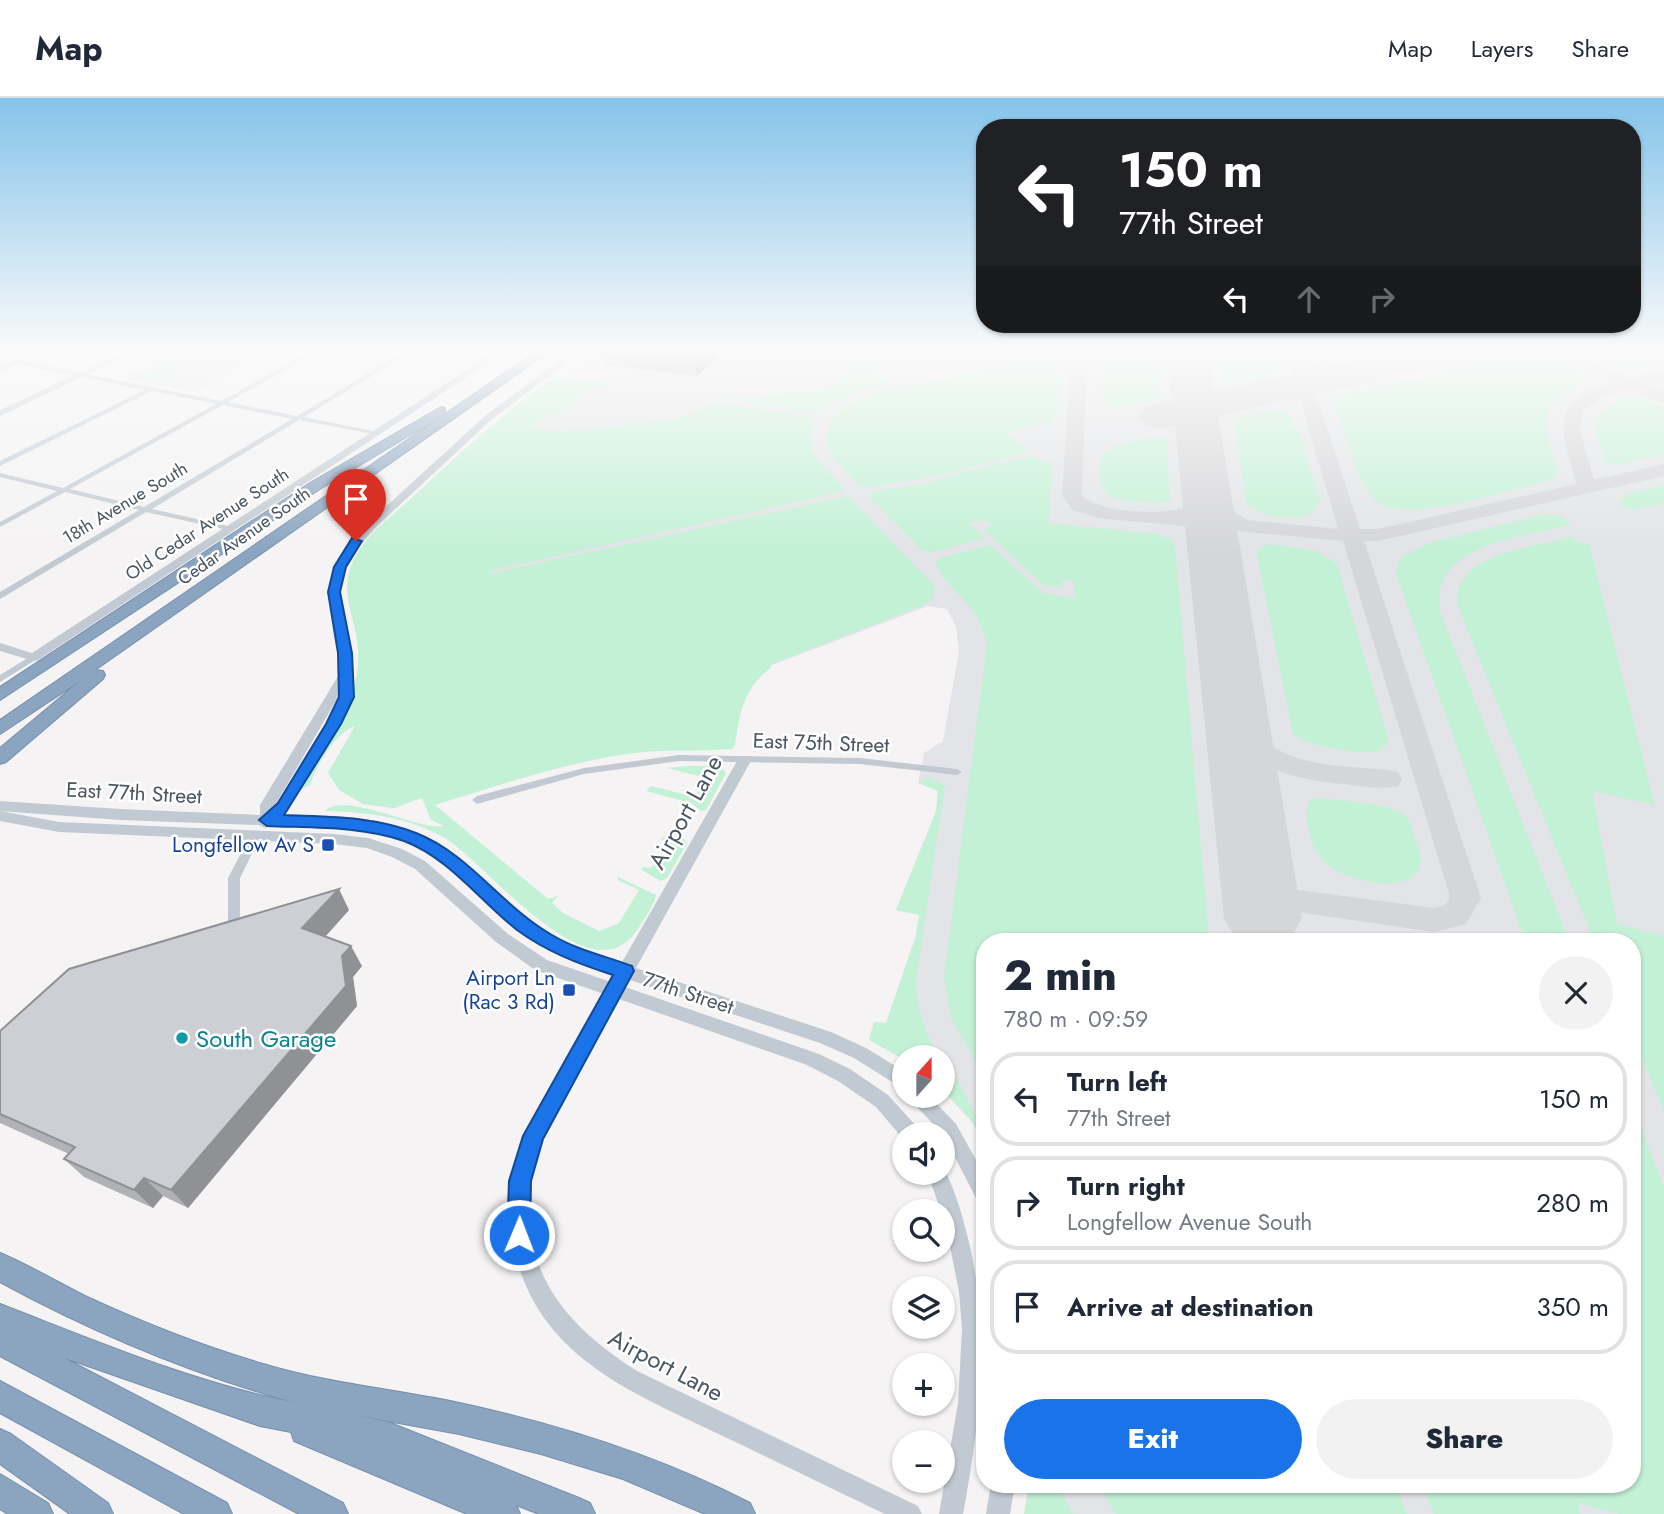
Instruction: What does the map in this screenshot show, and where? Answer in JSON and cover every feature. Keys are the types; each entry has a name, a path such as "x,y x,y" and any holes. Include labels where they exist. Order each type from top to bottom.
{"highway":[{"path":"0,692 315,486 428,417"},
{"name":"Cedar Avenue South","path":"0,715 435,417"},
{"name":"Cedar Avenue South","path":"0,728 450,417"},
{"path":"0,703 78,650 253,543"},
{"path":"0,758 85,684 227,572"},
{"path":"0,1267 123,1329 226,1369 306,1391 420,1410 589,1451 715,1501 739,1514"},
{"path":"0,1318 116,1363 260,1411 415,1474 504,1514"},
{"path":"0,1340 332,1514"},
{"path":"0,1396 216,1514"},
{"path":"260,1411 388,1437 579,1514"},
{"path":"0,1445 97,1514"},
{"path":"0,1490 37,1514"}],"street":[{"path":"0,464 94,417"},
{"path":"0,525 197,417"},
{"path":"293,417 377,434"},
{"name":"Old Cedar Avenue South","path":"0,679 403,417"},
{"path":"234,924 234,878 256,835 267,820 283,807 333,724 346,697 345,653 334,592 340,567 350,549 372,525 488,417"},
{"name":"18th Avenue South","path":"0,596 298,418"},
{"path":"0,475 229,529"},
{"path":"0,647 34,657"},
{"name":"East 75th Street","path":"477,800 562,776 615,765 679,758 860,761 957,772"},
{"name":"Airport Lane","path":"745,759 533,1136 520,1181 519,1235 535,1284 548,1309 579,1346 600,1362 629,1379 910,1514"},
{"name":"East 77th Street","path":"0,806 267,820"},
{"name":"East 77th Street","path":"0,816 59,827 256,835"},
{"name":"77th Street","path":"267,820 362,824 411,837 446,857 521,923 545,940 582,957 825,1037 860,1053 892,1074"},
{"name":"77th Street","path":"256,835 353,841 397,853 419,865 527,956 554,971 813,1059 844,1075 882,1101 900,1122"},
{"path":"929,1108 950,1130 976,1178"},
{"path":"941,1185 962,1244 974,1342 969,1422 951,1514"}],"shaded area":[{"path":"536,417 1664,417 1664,1514 1024,1514 1028,1493 1641,1493 1641,933 976,933 976,1130 956,1105 956,1045 892,1045 892,1053 869,1040 874,1022 886,1023 916,936 919,915 896,910 936,811 938,791 918,783 924,753 943,741 959,652 956,627 947,609 928,606 394,808 363,804 331,768 364,711 377,669"}],"green space":[{"path":"503,417 544,417 531,428 564,432 682,417 807,417 813,421 811,435 814,454 845,491 493,570 488,574 848,496 937,589 933,590 934,597 924,605 769,665 772,667 755,683 744,702 732,749 646,752 609,757 533,775 435,805 548,899 558,896 552,903 563,913 599,931 619,923 639,890 618,880 618,877 656,895 639,927 619,947 595,949 568,939 512,897 462,851 429,830 386,817 325,811 335,806 365,808 417,823 444,826 431,820 422,798 394,808 363,804 339,790 328,773 355,726 334,742 310,785 300,790 330,741 354,688 358,650 347,582 354,560 378,528"},
{"path":"1053,417 1050,423 1006,433 1029,452 924,478 866,488 852,479 831,453 827,440 833,418"},
{"path":"1239,417 1290,417 1302,440 1320,502 1315,510 1296,517 1273,516 1252,508 1246,502 1234,421"},
{"path":"1339,417 1546,417 1557,470 1551,480 1513,490 1432,508 1408,509 1388,507 1375,500 1352,455"},
{"path":"1600,417 1664,417 1664,455 1611,465 1606,463 1596,432 1596,422"},
{"path":"1166,436 1170,500 1157,503 1127,501 1108,494 1103,489 1100,473 1105,452 1118,445"},
{"path":"1033,456 1040,461 1052,462 1049,523 1156,534 1171,539 1175,546 1208,933 976,933 976,1062 951,1018 944,977 987,644 977,617 935,563 940,558 990,545 1043,593 1075,598 1074,581 1062,580 1061,587 1043,585 983,529 991,526 990,521 969,522 985,538 932,552 922,550 869,497 873,491 923,484 960,472"},
{"path":"1664,485 1664,504 1633,510 1619,503 1626,494"},
{"path":"1544,514 1563,516 1571,525 1482,548 1463,558 1448,572 1440,591 1441,614 1566,933 1522,933 1396,573 1399,559 1428,543"},
{"path":"1572,536 1575,541 1589,544 1655,805 1592,791 1617,924 1664,936 1664,1111 1641,1055 1641,933 1591,933 1457,604 1459,587 1468,573 1482,563 1519,549"},
{"path":"1268,544 1317,551 1337,564 1388,738 1388,743 1379,751 1334,748 1310,743 1293,734 1257,555 1258,549"},
{"path":"689,766 720,766 726,773 706,810 701,811 691,803 646,791 651,786 695,797 706,778 667,768 654,769"},
{"path":"929,777 945,785 916,980 922,1020 933,1045 892,1045 892,1053 869,1040 874,1022 886,1023 916,936 919,915 896,910 936,812 938,791 918,783"},
{"path":"1311,799 1377,805 1405,816 1412,828 1421,858 1420,866 1414,875 1404,881 1377,883 1349,876 1329,866 1316,850 1307,822 1306,810"},
{"path":"668,835 683,838 687,843 667,878 661,881 641,870 643,867 651,868 668,843 660,839"},
{"path":"956,1078 976,1116 976,1127 956,1104"},
{"path":"1641,1128 1664,1188 1664,1514 1619,1514 1578,1503 1580,1514 1434,1514 1426,1493 1641,1493"},
{"path":"1028,1493 1062,1493 1073,1514 1024,1514"},
{"path":"1102,1493 1399,1493 1407,1514 1116,1514"}],"building":[{"name":"South Garage","path":"339,889 302,928 351,946 342,956 346,986 171,1190 144,1178 134,1190 64,1159 75,1147 0,1114 0,1031 69,969"}],"taxiway":[{"path":"1076,417 1072,496 1080,506 1097,512 1352,535"},
{"path":"1315,417 1352,535"},
{"path":"1573,417 1571,430 1587,488"},
{"path":"1587,488 1664,470"},
{"path":"1172,518 1188,515 1201,508 1206,488 1214,509 1239,522"},
{"path":"1352,535 1378,535 1587,488"},
{"path":"1260,897 1434,920 1455,915 1466,898 1352,535"},
{"path":"1235,704 1242,730 1254,745 1270,757 1308,770 1388,779"}],"runway":[{"path":"1196,417 1263,918"}],"place":[{"name":"Longfellow Av S","path":"328,845"},
{"name":"Airport Ln (Rac 3 Rd)","path":"569,990"},
{"name":"South Garage","path":"182,1038"}],"route":[{"path":"356,541 344,557 334,592 345,653 346,697 333,724 283,807 267,820 362,824 411,837 446,857 521,923 545,940 569,953 625,971 533,1136 520,1181 519,1235"}]}
